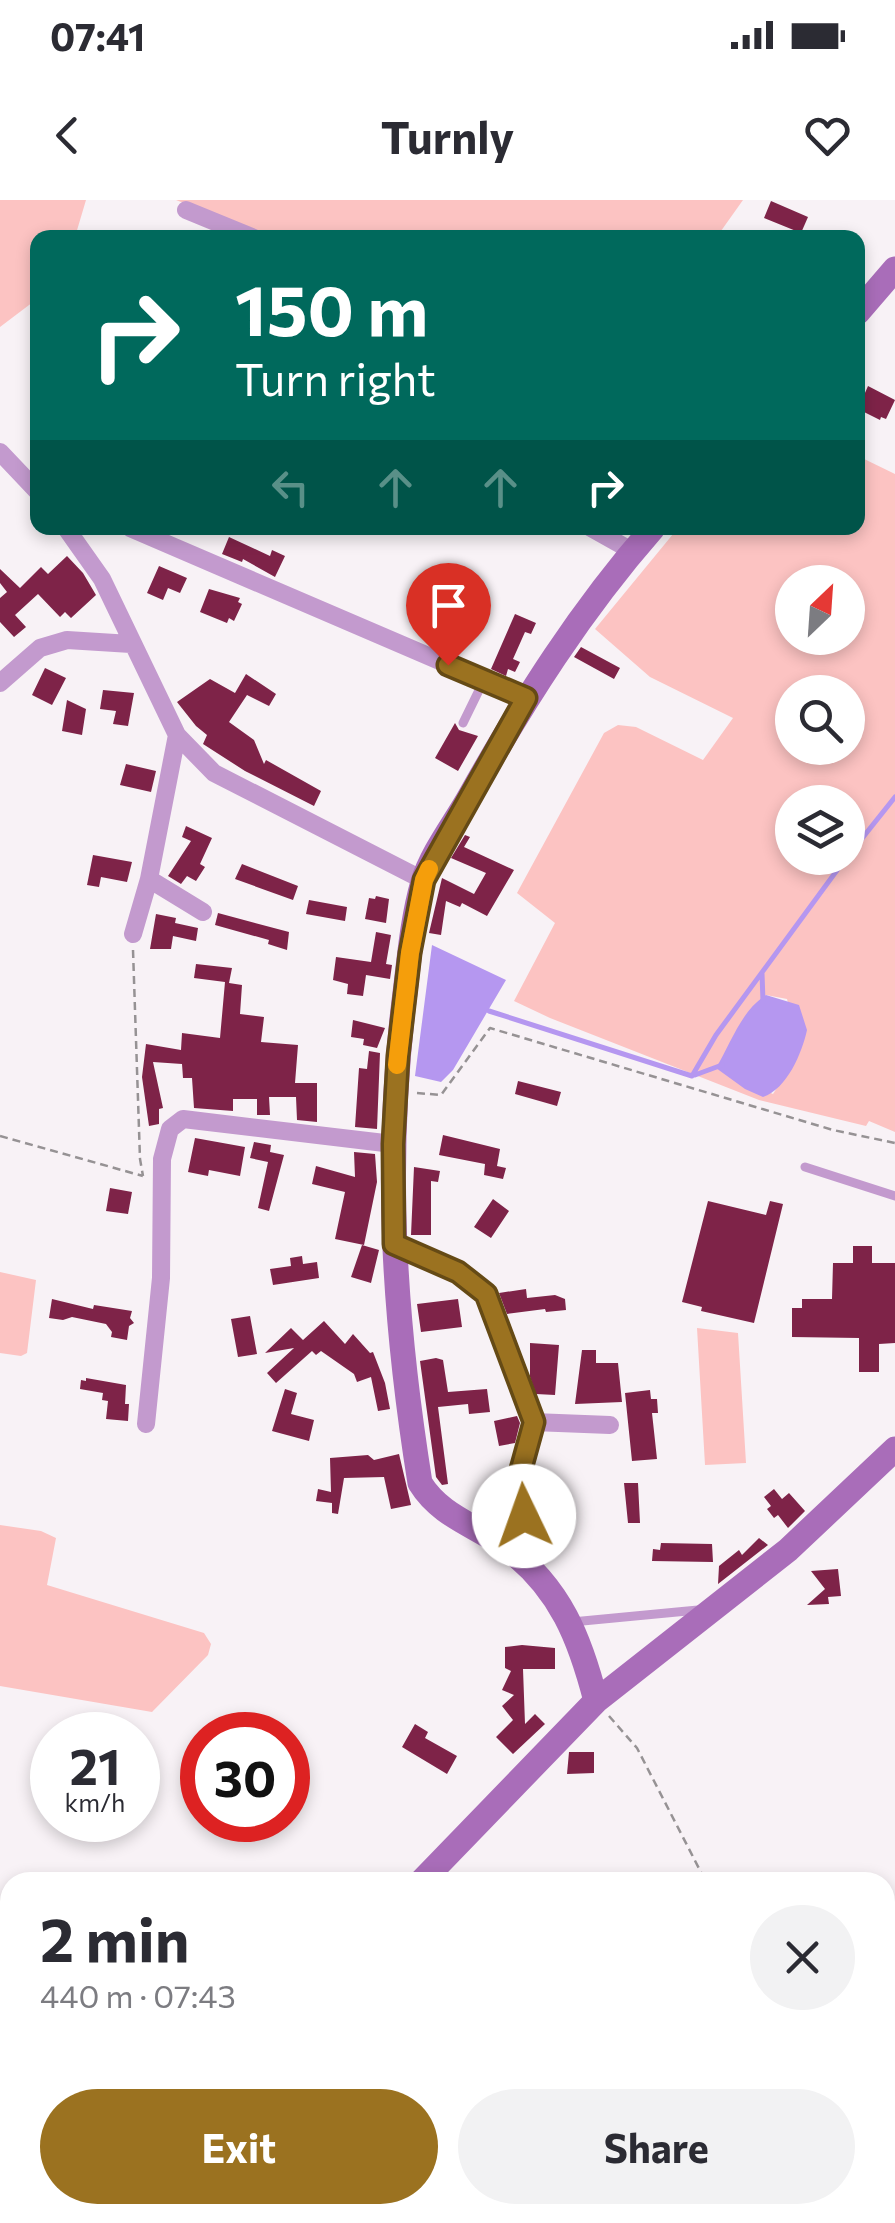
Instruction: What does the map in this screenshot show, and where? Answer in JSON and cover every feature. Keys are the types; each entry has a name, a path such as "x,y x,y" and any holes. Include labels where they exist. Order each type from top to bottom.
{"street":[{"path":"186,210 235,230"},
{"path":"865,304 895,269"},
{"path":"0,452 30,484"},
{"path":"74,535 102,579 177,735 214,773 424,880"},
{"path":"146,535 526,698"},
{"path":"603,535 632,552"},
{"path":"596,1701 572,1622 527,1566 431,1500 420,1483 397,1316 393,1144 410,953 424,880 526,698 580,616 647,535"},
{"path":"0,684 40,648 67,640 131,644"},
{"path":"132,934 149,879 177,735"},
{"path":"149,879 202,912"},
{"path":"146,1424 161,1278 162,1159 170,1130 183,1119 393,1144"},
{"path":"394,1244 458,1272 486,1294 534,1422 520,1473 524,1516 506,1548"},
{"path":"534,1422 610,1425"},
{"path":"431,1872 596,1701 788,1550 895,1450"}],"lane":[{"path":"463,724 484,680"},
{"path":"805,1167 895,1196"},
{"path":"572,1622 711,1609"}],"path":[{"path":"0,1136 144,1176 140,1159 132,934"},
{"path":"396,1090 440,1095 490,1028 833,1130 895,1142"},
{"path":"596,1701 637,1748 701,1872"}],"shaded area":[{"path":"0,200 86,200 77,230 30,230 30,304 0,327"},
{"path":"176,200 743,200 722,230 251,230"},
{"path":"865,459 895,474 895,1132 869,1121 866,1126 759,1100 514,1001 555,923 517,893 604,733 618,725 636,727 703,760 733,718 650,677 595,629 672,535 865,535","holes":["766,995 787,999 800,1052 773,1094 716,1068"]},
{"path":"432,945 506,980 453,1070 441,1082 415,1076"},
{"path":"766,995 799,1005 807,1030 786,1078 763,1097 716,1068 743,1019"},
{"path":"0,1272 36,1280 27,1353 21,1356 0,1353"},
{"path":"697,1328 738,1333 746,1463 705,1465"},
{"path":"0,1525 41,1531 56,1538 47,1585 204,1633 211,1644 208,1655 152,1712 0,1686"}],"building":[{"path":"771,201 808,217 802,230 764,218"},
{"path":"868,386 895,400 886,419 865,412"},
{"path":"229,537 270,556 272,550 285,556 275,577 243,559 242,562 222,554"},
{"path":"67,556 96,595 71,618 65,612 60,617 38,594 15,615 26,627 14,637 0,622 0,598 7,592 0,583 0,569 20,588 41,567 48,574"},
{"path":"159,566 187,578 180,593 168,588 163,600 147,593"},
{"path":"209,589 240,598 238,602 242,604 234,621 229,618 227,623 200,612"},
{"path":"515,614 536,623 531,634 525,632 513,659 520,662 515,672 508,669 506,676 491,669"},
{"path":"581,647 620,668 614,679 574,657"},
{"path":"45,668 66,678 52,705 32,695"},
{"path":"246,674 276,694 269,706 247,695 229,722 254,740 264,764 266,760 321,791 314,806 245,771 203,744 207,735 177,702 210,679 235,693"},
{"path":"103,690 134,693 128,726 113,724 116,711 100,709"},
{"path":"67,700 86,709 82,735 62,731"},
{"path":"455,723 459,730 478,736 458,771 435,758"},
{"path":"126,764 156,771 151,792 120,785"},
{"path":"186,826 212,838 200,864 205,867 196,881 187,876 181,884 168,876 191,841 182,837"},
{"path":"465,835 470,837 464,847 514,870 487,916 462,903 460,907 446,901 441,935 429,933 442,878 474,894 486,873 451,858"},
{"path":"93,855 132,862 127,882 101,877 99,887 87,885"},
{"path":"242,864 298,886 293,900 235,879"},
{"path":"369,898 389,899 386,923 365,919"},
{"path":"309,900 347,907 345,921 306,914"},
{"path":"218,913 289,932 287,950 268,944 269,940 215,925"},
{"path":"156,914 198,928 196,941 173,936 171,949 150,949"},
{"path":"376,932 391,935 386,964 392,965 390,979 366,975 363,996 347,994 348,984 333,980 336,957 371,962"},
{"path":"196,964 232,968 229,983 242,985 240,1014 264,1017 261,1042 298,1045 295,1083 317,1083 317,1122 297,1120 296,1097 269,1097 270,1115 257,1115 257,1099 233,1099 233,1111 194,1108 192,1078 183,1078 182,1064 153,1062 163,1108 159,1109 159,1124 149,1126 142,1077 146,1044 181,1050 182,1033 220,1038 225,982 194,978"},
{"path":"353,1020 385,1028 377,1048 363,1045 364,1039 351,1037"},
{"path":"369,1051 380,1053 377,1129 355,1127 359,1068 367,1069"},
{"path":"518,1081 561,1092 557,1106 515,1094"},
{"path":"443,1135 500,1149 497,1166 506,1168 503,1179 484,1175 485,1164 439,1155"},
{"path":"195,1138 245,1147 240,1176 209,1170 208,1176 188,1172"},
{"path":"254,1142 271,1145 270,1152 284,1155 269,1211 258,1208 268,1162 250,1158"},
{"path":"354,1152 375,1154 377,1182 364,1245 335,1239 345,1192 312,1184 316,1166 355,1177"},
{"path":"414,1167 440,1171 438,1182 431,1181 431,1235 411,1235"},
{"path":"110,1188 132,1192 128,1214 106,1211"},
{"path":"493,1199 509,1211 491,1238 474,1227"},
{"path":"708,1201 766,1215 770,1201 783,1204 754,1323 701,1311 702,1307 682,1302"},
{"path":"362,1245 379,1250 371,1283 351,1277"},
{"path":"853,1246 872,1246 872,1263 895,1263 895,1343 879,1344 879,1372 859,1372 859,1338 792,1337 792,1308 802,1308 802,1299 832,1299 833,1263 853,1263"},
{"path":"302,1256 303,1264 317,1262 319,1278 273,1285 270,1269 291,1266 290,1258"},
{"path":"526,1289 527,1298 555,1295 565,1299 566,1310 507,1314 499,1293"},
{"path":"52,1299 93,1309 94,1305 132,1311 130,1318 134,1323 129,1326 127,1340 111,1337 106,1324 72,1317 49,1318"},
{"path":"458,1299 462,1327 421,1332 417,1304"},
{"path":"250,1316 257,1354 238,1357 231,1319"},
{"path":"324,1321 345,1344 353,1334 373,1352 390,1409 378,1411 371,1377 357,1382 354,1374 321,1351 316,1355 312,1351 276,1383 267,1373 294,1348 265,1353 291,1328 303,1340"},
{"path":"530,1343 559,1345 555,1395 536,1394 530,1377"},
{"path":"582,1350 596,1350 596,1363 618,1363 622,1402 575,1404"},
{"path":"443,1360 448,1392 487,1389 490,1412 469,1414 468,1404 438,1407 448,1484 442,1485 436,1477 420,1361"},
{"path":"81,1380 126,1385 128,1421 106,1419 108,1401 102,1400 103,1393 80,1389"},
{"path":"285,1389 297,1393 291,1414 314,1420 309,1441 272,1431"},
{"path":"650,1390 651,1399 657,1399 658,1413 652,1413 657,1459 632,1461 625,1393"},
{"path":"517,1416 520,1423 515,1443 499,1446 494,1421"},
{"path":"399,1454 411,1505 391,1509 384,1477 344,1478 338,1514 332,1513 332,1503 316,1501 318,1489 331,1492 330,1458 368,1455 374,1460"},
{"path":"541,1476 546,1535 527,1537 536,1516 533,1477"},
{"path":"508,1483 510,1505 487,1508 485,1486"},
{"path":"624,1483 638,1483 640,1523 628,1523"},
{"path":"774,1489 782,1499 789,1493 805,1511 788,1528 767,1509 771,1506 764,1497"},
{"path":"759,1538 768,1545 718,1584 719,1566 739,1550 742,1555"},
{"path":"661,1543 712,1544 713,1562 652,1561 653,1549 660,1550"},
{"path":"838,1569 841,1596 828,1597 829,1604 807,1605 825,1589 811,1571"},
{"path":"505,1647 555,1648 555,1669 523,1669 525,1724 535,1714 545,1724 513,1754 496,1737 513,1720 502,1706 514,1695 502,1690 511,1671 505,1668"},
{"path":"415,1724 428,1732 425,1738 457,1756 447,1774 402,1747"},
{"path":"569,1752 594,1752 594,1773 567,1774"}],"waterway":[{"path":"865,835 895,797"},
{"path":"489,1011 692,1076 716,1035 834,875"},
{"path":"762,973 763,1002"},
{"path":"695,1075 722,1065"}],"slow traffic":[{"path":"397,1065 410,953 429,869"}],"route":[{"path":"448,665 526,698 424,880 410,953 398,1056 393,1144 394,1244 458,1272 486,1294 534,1422 520,1473 524,1516"}]}
